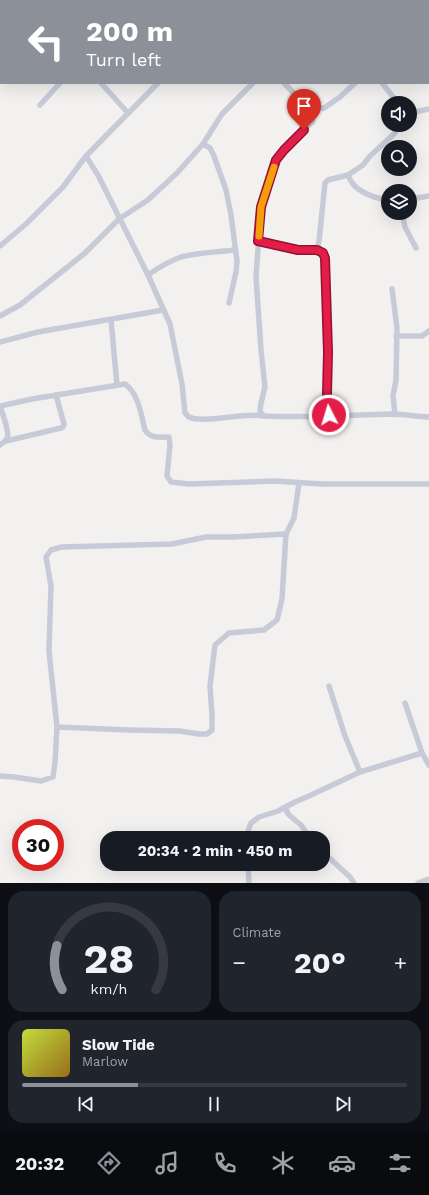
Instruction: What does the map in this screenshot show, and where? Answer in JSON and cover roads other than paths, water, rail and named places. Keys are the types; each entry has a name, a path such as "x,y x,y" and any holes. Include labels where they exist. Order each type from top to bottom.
{"street":[{"path":"40,105 59,84"},
{"path":"102,84 128,114"},
{"path":"0,246 26,224 63,187 86,156 157,84"},
{"path":"0,316 20,305 85,253 119,219 148,200 177,173 203,144 222,114 252,84"},
{"path":"264,416 260,412 265,387 256,277 261,207 276,160 313,121 310,110 285,84"},
{"path":"310,110 324,108 340,97 354,84"},
{"path":"383,84 392,96"},
{"path":"417,111 429,108"},
{"path":"317,250 325,183 328,180 348,175 363,165 370,156 395,132"},
{"path":"203,144 210,148 214,156 226,190 231,215 237,261 229,304"},
{"path":"86,156 99,177 148,275 170,324 184,392 185,413 190,417 201,419 250,415 297,417 395,414 429,417"},
{"path":"348,175 354,185 375,198 381,200"},
{"path":"417,198 429,196"},
{"path":"404,220 405,227 416,248"},
{"path":"258,241 298,250 317,250 323,253 325,258 328,352 327,394 329,415"},
{"path":"148,275 163,265 180,258 205,253 235,250"},
{"path":"392,289 397,322 397,374 393,396 395,414"},
{"path":"0,342 38,332 163,310"},
{"path":"111,320 117,385"},
{"path":"396,336 422,336 429,331"},
{"path":"6,441 8,431 0,406 32,399 126,384 132,389 137,400 145,430 148,434 156,437 168,437 170,445 167,476 171,482 189,484 275,481 322,484 429,484"},
{"path":"0,445 6,441 63,427 64,424 56,395"},
{"path":"57,727 129,730 180,730 199,734 207,734 212,730 210,686 215,645 229,633 264,630 277,620 282,599 286,534 294,518 299,483"},
{"path":"0,776 14,776 41,781 53,777 57,727 49,651 51,586 46,556 51,550 62,547 172,544 206,537 286,534"},
{"path":"329,686 345,736 360,772"},
{"path":"405,703 422,753 429,765"},
{"path":"248,831 251,823 259,818 269,815 360,772 422,753"},
{"path":"286,806 287,812 305,831"},
{"path":"330,859 354,883"},
{"path":"248,871 249,883"},
{"path":"418,883 429,879"}]}
